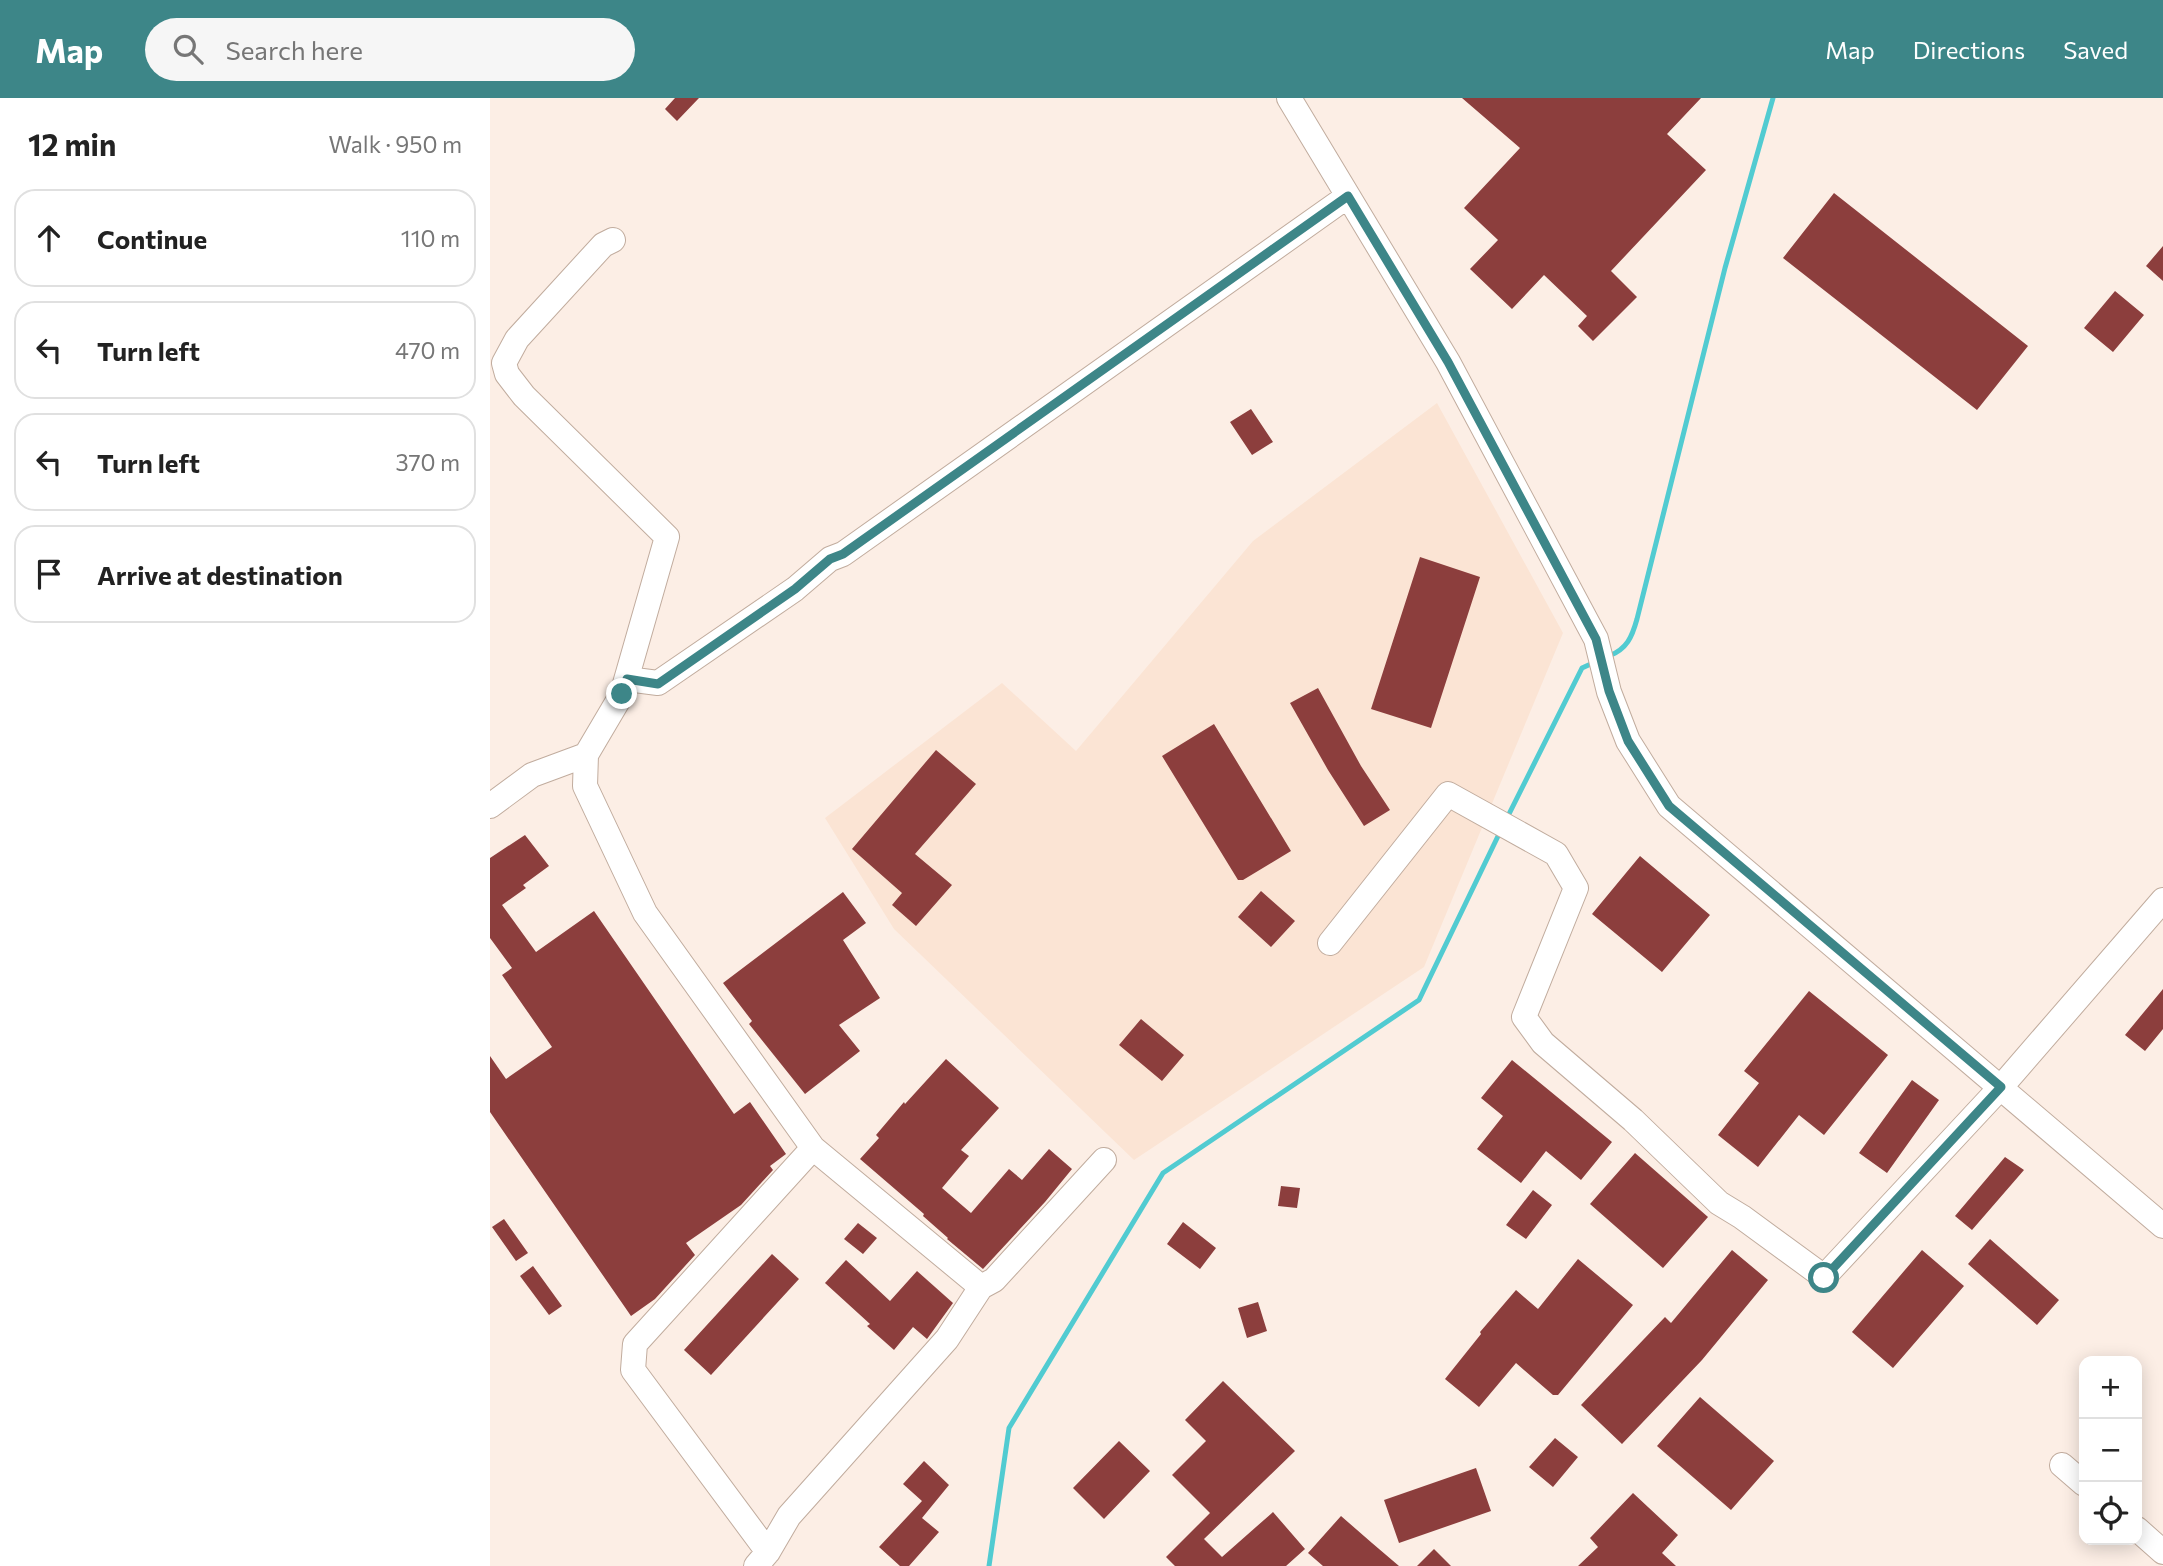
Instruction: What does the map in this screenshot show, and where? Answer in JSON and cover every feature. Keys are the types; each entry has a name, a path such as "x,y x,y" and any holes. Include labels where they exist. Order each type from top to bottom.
{"street":[{"path":"1289,98 1448,362 1596,639 1609,691 1628,741 1669,806 2163,1226"},
{"path":"627,679 658,684 795,589 830,559 843,554 1348,196"},
{"path":"612,240 603,244 517,339 504,363 507,374 524,396 667,537 622,694 586,755 584,786 645,913 813,1148 981,1287"},
{"path":"490,806 532,775 586,755"},
{"path":"1330,943 1448,794 1556,854 1576,888 1524,1017 1543,1043 1633,1120 1719,1203 1824,1278 2001,1087 2163,900"},
{"path":"813,1148 635,1344 633,1370 762,1559 789,1516 947,1339 981,1287 994,1280 1104,1160"},
{"path":"2062,1465 2082,1482"},
{"path":"2142,1533 2163,1552"}],"shaded area":[{"path":"1437,403 1563,633 1424,967 1134,1160 894,929 825,818 1002,683 1076,751 1253,541"}],"building":[{"path":"675,98 699,98 677,121 665,109"},
{"path":"1462,98 1701,98 1667,134 1706,170 1611,271 1637,297 1593,341 1578,326 1587,316 1544,275 1512,309 1470,269 1498,240 1464,208 1520,148"},
{"path":"1834,193 2028,346 1977,410 1783,258"},
{"path":"2163,246 2163,281 2146,266"},
{"path":"2115,291 2144,315 2113,352 2084,328"},
{"path":"1251,409 1273,442 1252,455 1230,422"},
{"path":"1420,557 1480,577 1431,728 1371,709"},
{"path":"1318,688 1361,766 1390,810 1364,826 1290,703"},
{"path":"1214,724 1291,851 1243,880 1238,880 1162,756"},
{"path":"936,750 976,784 915,854 952,885 916,926 892,905 902,893 852,849"},
{"path":"525,835 549,866 523,885 526,888 502,905 536,952 594,911 734,1114 750,1102 786,1154 770,1166 773,1170 741,1205 686,1243 695,1255 655,1299 631,1316 490,1112 490,1056 506,1079 552,1047 502,975 512,968 490,938 490,858"},
{"path":"1640,856 1710,915 1662,972 1592,914"},
{"path":"1261,891 1295,921 1271,947 1238,917"},
{"path":"843,892 866,923 843,940 880,998 839,1025 860,1051 805,1094 749,1024 752,1021 723,983"},
{"path":"2163,989 2163,1029 2145,1051 2125,1035"},
{"path":"1809,991 1888,1055 1824,1135 1799,1115 1758,1167 1718,1135 1759,1083 1744,1071"},
{"path":"1141,1019 1184,1055 1162,1081 1119,1045"},
{"path":"946,1059 999,1108 961,1150 969,1156 942,1188 971,1213 1009,1169 1022,1180 1049,1149 1072,1169 983,1269 860,1159 879,1138 876,1135 904,1102 905,1104"},
{"path":"1512,1060 1612,1142 1581,1180 1546,1151 1521,1183 1477,1149 1503,1116 1481,1098"},
{"path":"1912,1080 1939,1100 1887,1173 1859,1153"},
{"path":"1635,1153 1708,1217 1663,1268 1590,1204"},
{"path":"2005,1157 2024,1170 1972,1230 1955,1216"},
{"path":"1281,1186 1300,1188 1297,1208 1278,1206"},
{"path":"1533,1190 1552,1205 1526,1239 1506,1225"},
{"path":"504,1219 528,1253 516,1261 492,1227"},
{"path":"1183,1222 1216,1248 1200,1269 1167,1244"},
{"path":"858,1223 877,1238 863,1254 844,1239"},
{"path":"1990,1239 2059,1300 2037,1325 1968,1264"},
{"path":"1732,1250 1768,1280 1702,1360 1622,1444 1581,1405 1665,1317 1671,1323"},
{"path":"1922,1250 1964,1286 1893,1368 1852,1332"},
{"path":"772,1254 799,1279 711,1375 684,1350"},
{"path":"1578,1259 1633,1305 1558,1395 1553,1395 1516,1363 1479,1407 1445,1379 1516,1290 1538,1309"},
{"path":"846,1260 890,1301 917,1271 953,1303 927,1339 913,1327 894,1350 825,1283"},
{"path":"533,1266 562,1306 549,1315 520,1276"},
{"path":"1258,1302 1267,1331 1247,1338 1238,1308"},
{"path":"1223,1381 1295,1451 1204,1539 1222,1557 1273,1512 1305,1549 1286,1566 1175,1566 1166,1557 1210,1513 1172,1475 1206,1441 1185,1420"},
{"path":"1700,1397 1774,1461 1731,1510 1657,1446"},
{"path":"1555,1438 1578,1457 1553,1487 1529,1467"},
{"path":"1119,1441 1150,1471 1104,1519 1073,1488"},
{"path":"924,1461 949,1485 922,1518 939,1532 909,1566 900,1566 879,1547 922,1501 903,1484"},
{"path":"1476,1468 1491,1511 1399,1543 1384,1500"},
{"path":"1633,1493 1678,1535 1662,1553 1676,1566 1578,1566 1598,1547 1590,1538"},
{"path":"1341,1516 1399,1566 1323,1566 1308,1553"},
{"path":"1434,1549 1451,1566 1417,1566"}],"waterway":[{"path":"1609,656 1624,646 1635,625 1725,268 1773,98"},
{"path":"1506,820 1582,668 1593,663"},
{"path":"989,1566 1009,1428 1163,1173 1419,1000 1500,832"}],"route":[{"path":"622,694 627,679 658,684 795,589 830,559 843,554 1348,196 1448,362 1596,639 1609,691 1628,741 1669,806 2001,1087 1824,1278"}]}
